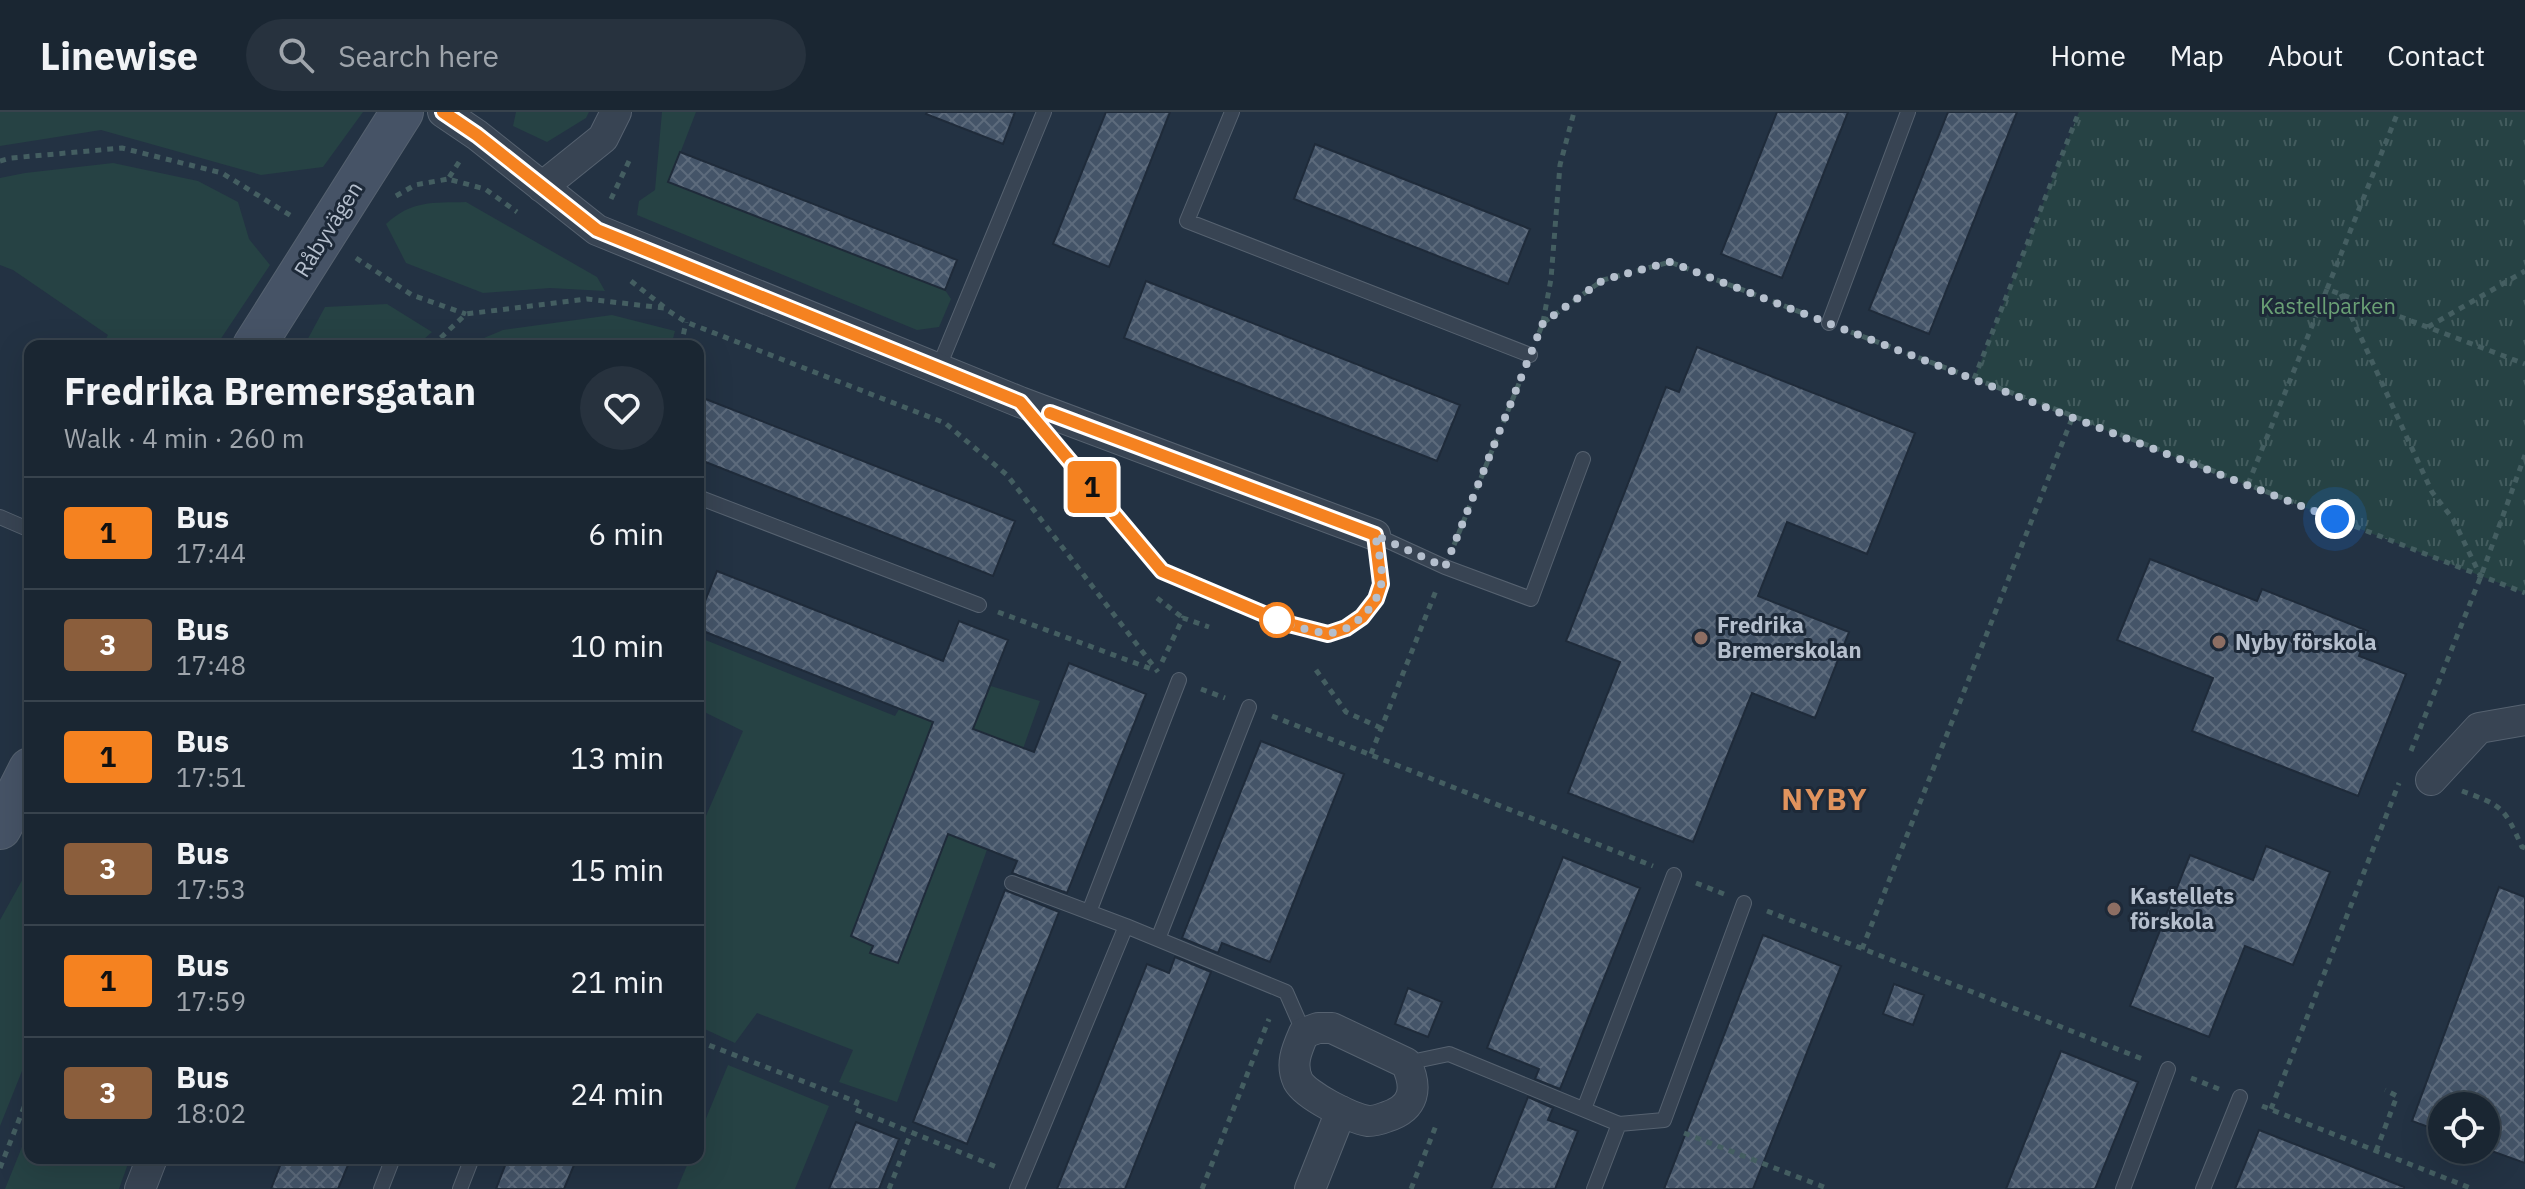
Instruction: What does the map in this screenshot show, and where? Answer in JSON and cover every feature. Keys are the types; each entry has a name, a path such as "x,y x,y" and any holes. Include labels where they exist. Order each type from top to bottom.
{"main road":[{"name":"Råbyvägen","path":"258,340 402,112"},
{"path":"0,828 24,781"}],"street":[{"path":"443,112 597,230 1020,402 1375,535"},
{"path":"542,187 603,138 616,112"},
{"path":"2431,780 2479,728 2525,720"},
{"path":"1318,1028 1332,1028 1406,1063 1414,1084 1404,1109 1392,1116 1370,1121 1341,1111 1304,1090 1294,1066 1294,1054 1304,1033 1318,1028"},
{"path":"1310,1189 1341,1111"},
{"path":"140,1189 150,1164"}],"lane":[{"path":"938,369 1044,112"},
{"path":"1232,112 1187,221 1530,355"},
{"path":"1829,323 1908,112"},
{"path":"1020,402 1162,571 1285,623 1328,634 1346,628 1362,617 1376,599 1381,584 1375,535"},
{"path":"1375,535 1445,567 1531,599 1583,459"},
{"path":"704,499 979,605"},
{"path":"0,517 24,527"},
{"path":"1089,912 1179,680"},
{"path":"1158,939 1249,707"},
{"path":"1584,1109 1674,875"},
{"path":"1012,883 1286,992 1304,1033"},
{"path":"1406,1063 1449,1054 1619,1124 1664,1120 1744,903"},
{"path":"1020,1183 1126,926"},
{"path":"2123,1189 2168,1069"},
{"path":"2203,1189 2240,1097"},
{"path":"1594,1189 1619,1124"},
{"path":"381,1189 391,1164"},
{"path":"460,1189 470,1164"}],"path":[{"path":"1371,754 1543,323 1554,253 1560,165 1574,112"},
{"path":"1974,379 2079,112"},
{"path":"2248,484 2398,112"},
{"path":"0,161 122,148 222,173 297,220"},
{"path":"597,230 634,150"},
{"path":"356,258 412,295 466,314 587,299 664,308 686,322 945,423 1007,475 1157,672"},
{"path":"1543,323 1603,280 1670,262 2525,593"},
{"path":"2427,327 2525,271"},
{"path":"2327,289 2525,364"},
{"path":"2341,294 2432,492 2453,519 2481,576"},
{"path":"438,340 466,314"},
{"path":"682,340 686,322"},
{"path":"1862,949 2073,416"},
{"path":"979,605 1371,754 2473,1189"},
{"path":"1157,672 1183,618 1209,627"},
{"path":"1316,670 1346,712 1381,728"},
{"path":"2431,780 2495,803 2509,818 2525,848"},
{"path":"1202,1189 1281,990"},
{"path":"704,1043 857,1102 854,1109 1020,1183"},
{"path":"2376,1151 2397,1096 2385,1090"},
{"path":"0,1168 24,1107"},
{"path":"1664,1120 1681,1132 1829,1189"},
{"path":"889,1189 911,1133"}],"green space":[{"path":"0,112 363,112 323,167 261,175 101,130 0,146"},
{"path":"516,112 589,112 586,118 547,142 513,126"},
{"path":"662,112 696,112 669,182 945,290 951,299 939,327 917,330 637,215 639,201 655,190"},
{"name":"Kastellparken","path":"2079,112 2525,112 2525,593 1974,379"},
{"path":"113,163 198,181 238,202 249,239 270,265 220,340 105,340 108,335 13,270 0,265 0,178"},
{"path":"466,202 597,277 605,291 550,288 483,293 406,263 386,224 414,207"},
{"path":"387,304 432,332 423,340 307,340 325,307"},
{"path":"612,315 675,331 673,340 479,340 503,330"},
{"path":"704,639 895,716 925,666 1040,701 897,1102 839,1082 853,1050 757,1013 735,1043 704,1029 704,820 743,731 704,712"},
{"path":"24,877 24,1066 0,1126 0,920"},
{"path":"728,1065 829,1106 795,1189 677,1189 687,1164 704,1164 704,1123"},
{"path":"24,1142 24,1164 128,1164 119,1189 5,1189"}],"building":[{"path":"927,112 1015,112 1003,144"},
{"path":"1106,112 1170,112 1109,267 1053,244"},
{"path":"1777,112 1848,112 1782,278 1721,254"},
{"path":"1948,112 2017,112 1929,334 1869,310"},
{"path":"1315,144 1530,229 1508,284 1294,199"},
{"path":"680,152 957,260 945,290 668,182"},
{"path":"1146,281 1460,405 1437,461 1124,338"},
{"path":"1697,347 1915,433 1867,554 1787,522 1758,596 1849,632 1815,718 1752,693 1693,842 1568,793 1620,662 1566,641 1666,387 1679,392"},
{"path":"704,398 1015,521 993,576 704,461"},
{"path":"2150,559 2257,601 2262,589 2368,631 2359,656 2406,674 2358,796 2192,731 2213,678 2117,640"},
{"path":"717,571 943,661 959,621 1008,640 973,729 1034,752 1069,663 1146,694 1067,893 1012,873 1017,861 948,834 898,963 870,953 873,946 851,936 933,722 704,631 704,604"},
{"path":"1261,741 1344,774 1270,962 1222,943 1218,953 1182,938"},
{"path":"2266,846 2330,872 2293,965 2245,946 2209,1037 2130,1006 2190,855 2253,880"},
{"path":"1563,857 1640,888 1560,1089 1535,1079 1539,1069 1487,1048"},
{"path":"2499,887 2525,897 2525,1163 2500,1154 2500,1092 2428,1092 2428,1127 2412,1121"},
{"path":"1005,890 1059,912 967,1144 913,1122"},
{"path":"1763,935 1841,966 1753,1189 1664,1189"},
{"path":"1175,957 1211,972 1125,1189 1057,1189 1147,964 1169,973"},
{"path":"1894,984 1924,995 1913,1025 1883,1014"},
{"path":"1408,988 1442,1002 1428,1037 1395,1024"},
{"path":"2061,1051 2138,1082 2095,1189 2006,1189"},
{"path":"1528,1097 1553,1108 1548,1120 1578,1131 1555,1189 1491,1189"},
{"path":"856,1122 899,1139 879,1189 829,1189"},
{"path":"2259,1130 2404,1187 2404,1189 2235,1189"},
{"path":"281,1164 348,1164 338,1189 271,1189"},
{"path":"506,1164 574,1164 564,1189 496,1189"}],"bus line":[{"name":"1","path":"443,112 477,135 597,230 1020,402 1162,571 1285,623 1328,634 1346,628 1362,617 1376,599 1381,584 1375,535 1050,413"}],"place":[{"name":"Fredrika Bremerskolan","path":"1701,638"},
{"name":"Nyby förskola","path":"2219,642"},
{"name":"Kastellets förskola","path":"2114,909"}],"district":[{"name":"NYBY","path":"1825,800"}],"route":[{"path":"1277,620 1328,634 1346,628 1362,617 1376,599 1381,584 1375,535 1445,567 1543,323 1603,280 1670,262 2335,519"}]}
